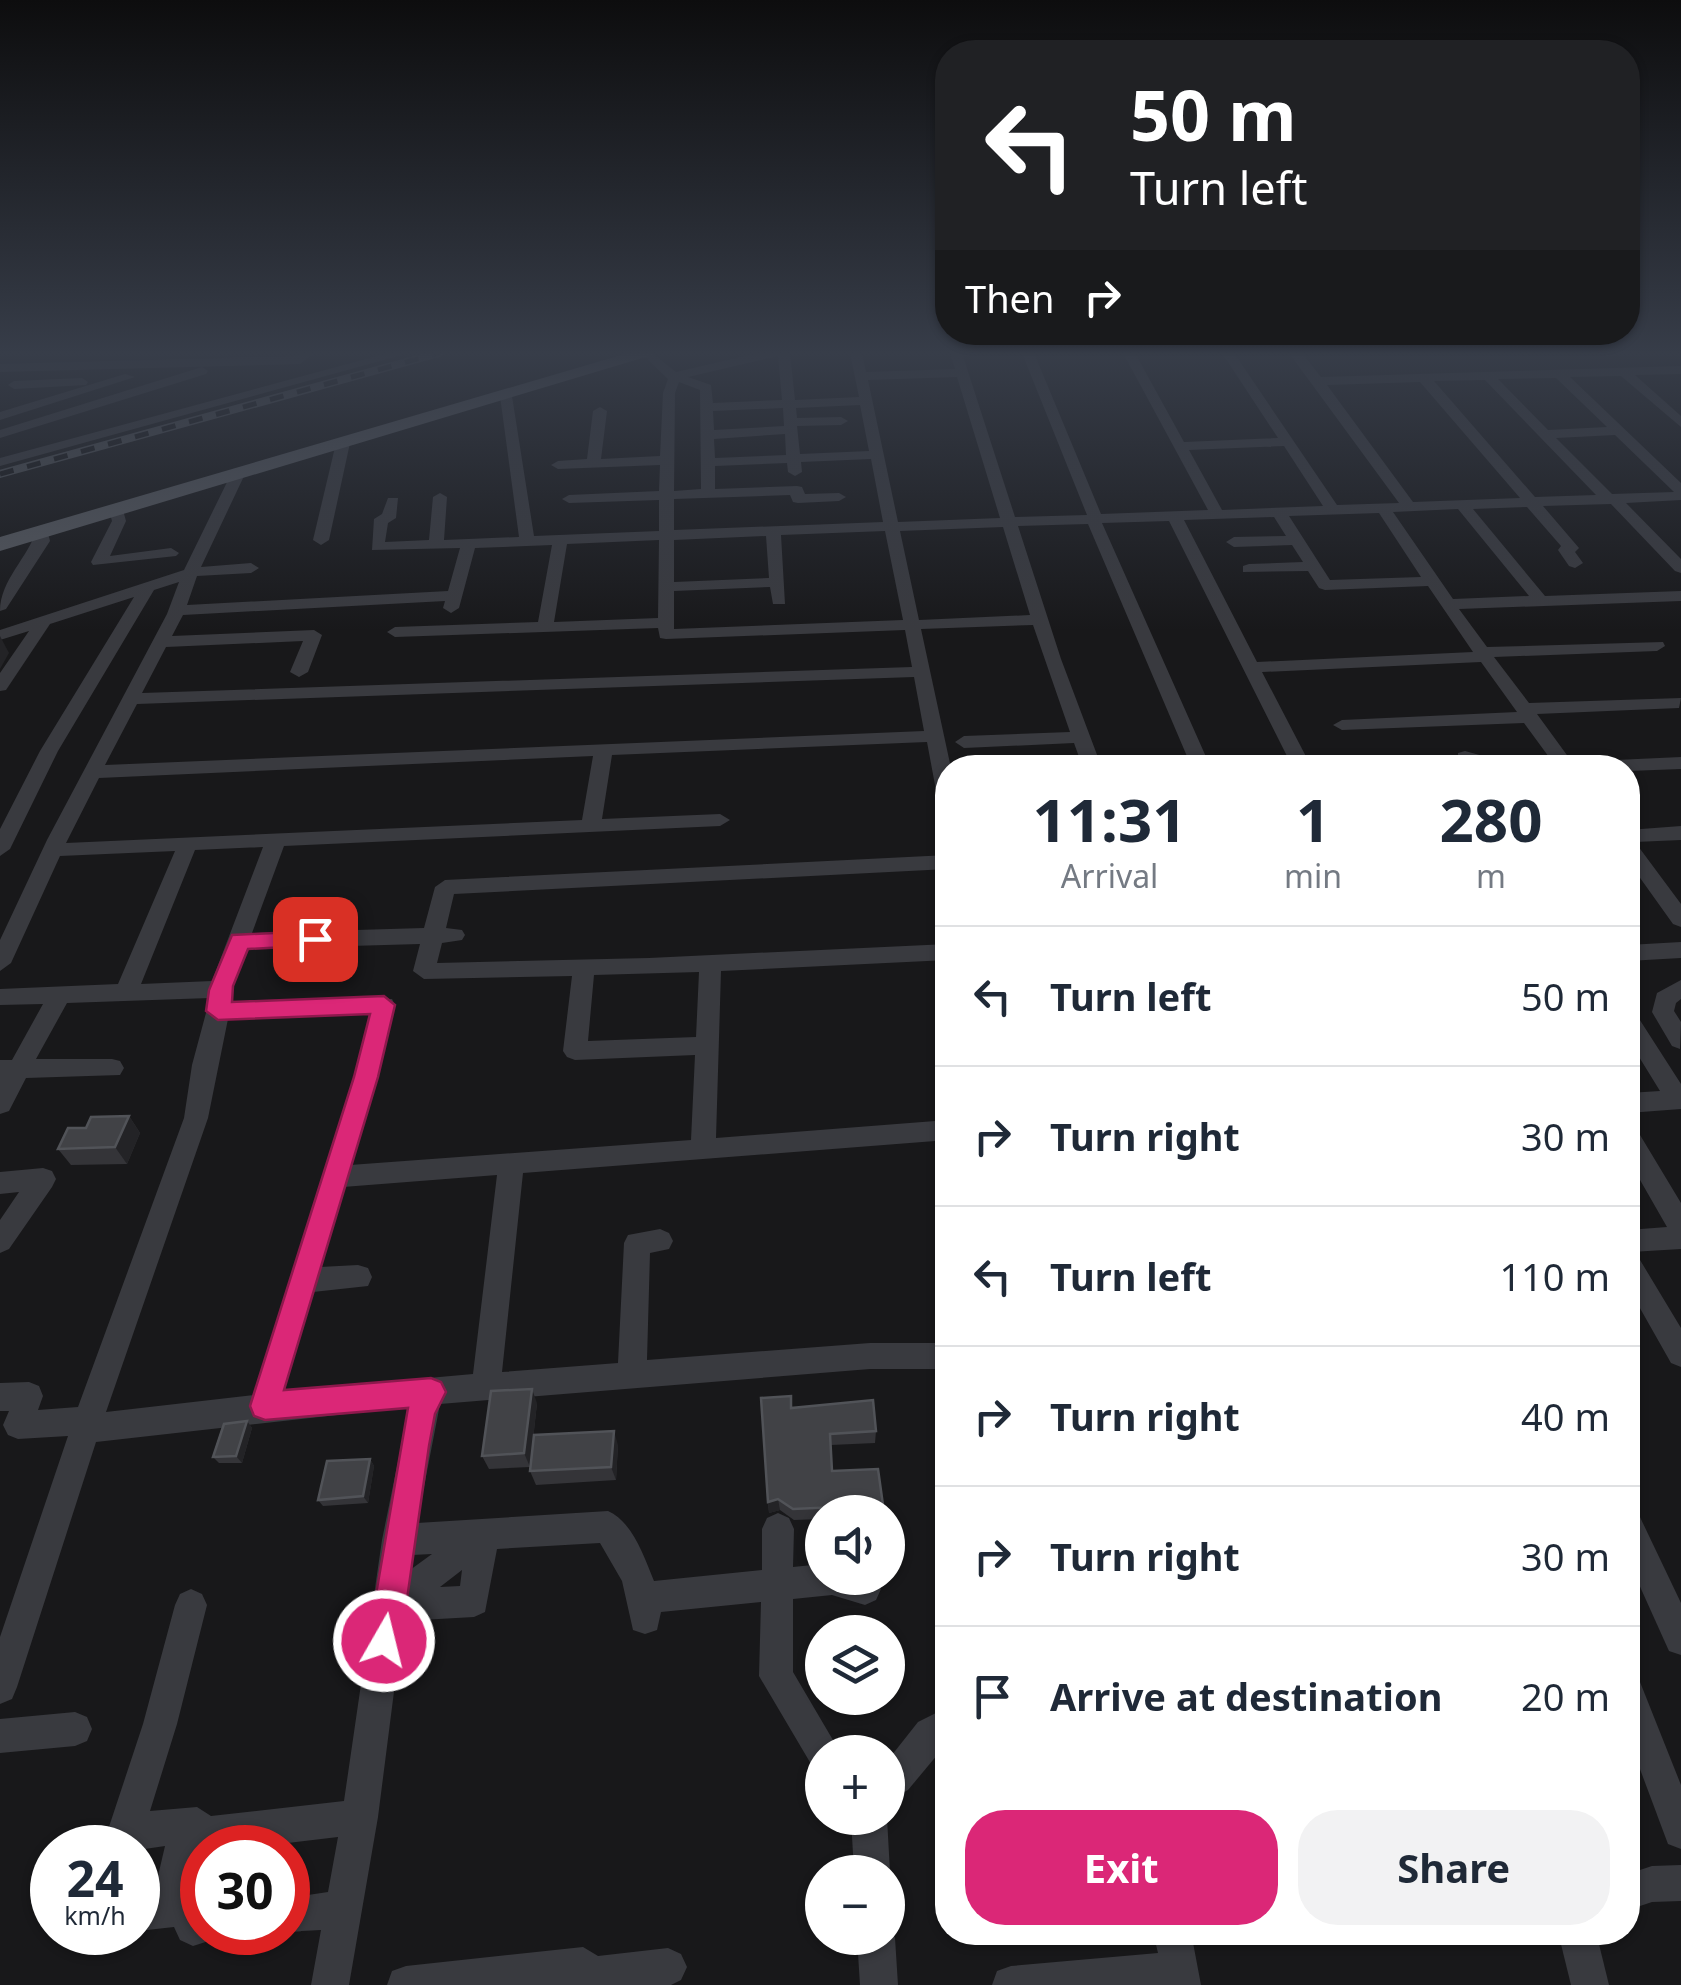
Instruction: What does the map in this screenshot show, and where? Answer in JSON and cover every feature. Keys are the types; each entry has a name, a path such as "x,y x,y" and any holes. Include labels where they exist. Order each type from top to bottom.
{"main road":[{"path":"0,541 327,446"},
{"path":"0,541 334,446"}],"street":[{"path":"0,462 46,446"},
{"path":"320,540 342,446"},
{"path":"512,446 526,541"},
{"path":"594,464 596,446"},
{"path":"668,446 666,634 1040,620"},
{"path":"707,446 708,494"},
{"path":"792,446 798,498 839,497"},
{"path":"875,446 938,755"},
{"path":"984,446 1089,755"},
{"path":"1065,446 1196,755"},
{"path":"1189,446 1179,446 1217,514"},
{"path":"1291,446 1333,510"},
{"path":"1365,446 1410,507"},
{"path":"1484,446 1572,548 1566,550 1575,563"},
{"path":"1557,446 1681,568"},
{"path":"1633,446 1681,494"},
{"path":"708,462 877,455"},
{"path":"558,465 667,460"},
{"path":"0,963 52,850 161,642 238,474"},
{"path":"568,499 624,490 666,495 797,490"},
{"path":"393,502 389,518 381,519 377,547 1612,500 1681,494"},
{"path":"436,545 440,497"},
{"path":"1462,506 1540,600"},
{"path":"1383,508 1484,655 1559,755"},
{"path":"116,510 119,521 99,562 171,553"},
{"path":"1279,512 1325,585 1435,581"},
{"path":"1174,516 1296,755"},
{"path":"773,531 779,602"},
{"path":"0,606 42,541 42,532"},
{"path":"1538,539 1568,544"},
{"path":"546,627 560,540"},
{"path":"1234,542 1296,540"},
{"path":"444,630 468,543"},
{"path":"1249,569 1313,566"},
{"path":"0,635 191,572 251,568"},
{"path":"665,587 778,582"},
{"path":"0,849 49,751 147,588"},
{"path":"176,610 454,596"},
{"path":"1449,604 1681,596"},
{"path":"0,686 43,622"},
{"path":"395,632 665,623"},
{"path":"161,642 314,635 299,672"},
{"path":"1250,667 1657,646"},
{"path":"131,699 921,672"},
{"path":"1342,726 1679,702"},
{"path":"92,772 934,736"},
{"path":"964,742 1083,737"},
{"path":"592,827 604,750"},
{"path":"1640,765 1681,763"},
{"path":"52,850 720,820"},
{"path":"1640,835 1681,833"},
{"path":"0,1687 87,1425 196,1118 219,1000 276,840"},
{"path":"126,993 188,844"},
{"path":"935,863 445,887 444,936 424,972 935,953"},
{"path":"1640,864 1681,918"},
{"path":"1640,878 1650,878"},
{"path":"240,941 444,936"},
{"path":"1640,952 1681,950"},
{"path":"703,1149 710,963"},
{"path":"584,968 574,1050 707,1045"},
{"path":"1642,1043 1681,1040 1664,1012 1665,999 1681,988"},
{"path":"0,998 126,993 384,1005 366,1077 265,1406"},
{"path":"0,1104 10,1069 59,996"},
{"path":"1640,1040 1676,1088 1640,1099"},
{"path":"10,1069 112,1068"},
{"path":"333,1177 935,1131"},
{"path":"1640,1161 1678,1238 1640,1241"},
{"path":"486,1388 512,1164"},
{"path":"0,1183 43,1179 0,1241"},
{"path":"632,1378 637,1242 660,1241"},
{"path":"302,1280 358,1276"},
{"path":"1640,1284 1681,1354"},
{"path":"0,1397 29,1396 18,1424 87,1425 265,1406 870,1356 935,1356"},
{"path":"330,1985 360,1818 398,1540 421,1412 431,1392"},
{"path":"398,1540 608,1527 628,1558 645,1608 805,1582"},
{"path":"778,1529 776,1676 812,1735"},
{"path":"389,1606 474,1601 483,1534"},
{"path":"389,1606 483,1534"},
{"path":"1640,1552 1681,1639"},
{"path":"127,1825 160,1724 191,1605"},
{"path":"1640,1725 1681,1831"},
{"path":"0,1736 75,1728"},
{"path":"905,1769 935,1728"},
{"path":"295,1825 360,1818"},
{"path":"1640,1888 1681,1883"},
{"path":"160,1912 169,1911 180,1886"},
{"path":"310,1913 343,1909"},
{"path":"1580,1945 1590,1985"},
{"path":"877,1955 879,1985"},
{"path":"1011,1985 1178,1962"},
{"path":"406,1985 583,1966 582,1981 668,1968"}],"building":[{"path":"129,1116 115,1147 58,1149 68,1128 86,1128 91,1117"},
{"path":"532,1389 524,1453 482,1456 491,1391"},
{"path":"791,1396 791,1408 873,1400 876,1431 830,1434 832,1471 878,1469 882,1495 805,1495 805,1508 793,1509 778,1499 768,1502 761,1398"},
{"path":"247,1421 236,1456 213,1457 224,1424"},
{"path":"614,1431 611,1467 530,1471 534,1435"},
{"path":"370,1459 363,1496 318,1500 327,1461"}],"railway":[{"path":"0,474 103,446"}],"route":[{"path":"315,939 240,941 220,990 224,990 218,1011 384,1005 366,1077 265,1406 431,1392 421,1412 414,1446 384,1641"}]}
